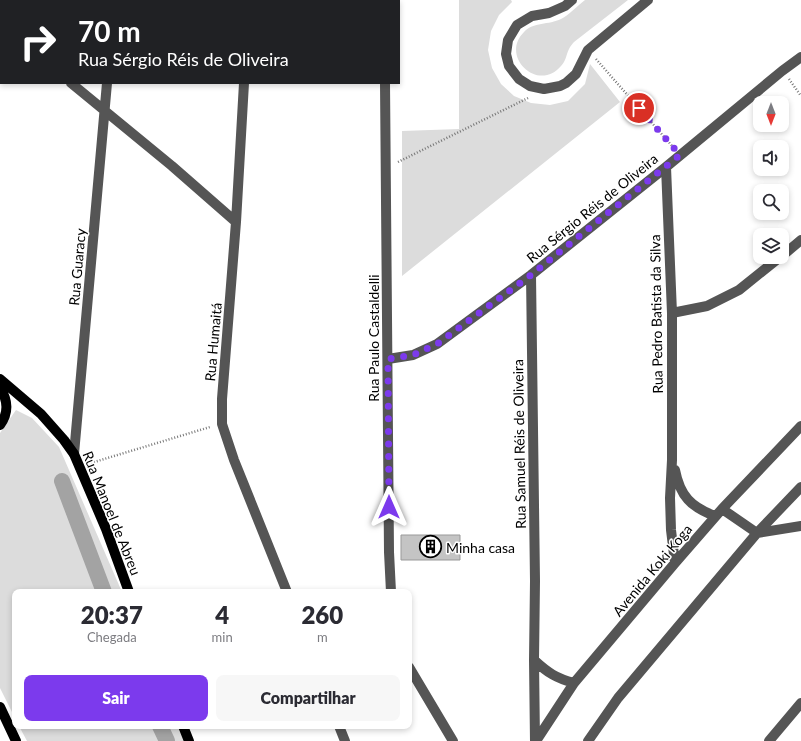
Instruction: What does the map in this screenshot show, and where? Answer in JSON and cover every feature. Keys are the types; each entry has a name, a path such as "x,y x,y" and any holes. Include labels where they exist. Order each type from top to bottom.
{"main road":[{"name":"Rua Manoel de Abreu","path":"0,379 41,414 60,435 74,454 106,529 128,589"},
{"path":"0,388 5,394 7,406 4,419 0,425"},
{"path":"0,707 16,741"},
{"path":"183,729 189,741"}],"street":[{"path":"572,0 565,6 549,13 532,16 517,25 508,40 506,54 509,66 519,79 530,86 544,89 560,86 566,83 576,74 588,50 648,0"},
{"name":"Rua Sérgio Réis de Oliveira","path":"388,359 413,355 437,344 531,275 801,57"},
{"path":"72,84 172,166 236,222"},
{"name":"Rua Guaracy","path":"74,454 107,84"},
{"name":"Rua Humaitá","path":"244,84 236,222 222,399 222,424 234,460 286,589"},
{"name":"Rua Paulo Castaldelli","path":"385,84 389,544 391,589"},
{"name":"Rua Pedro Batista da Silva","path":"666,167 672,314 672,460 670,498 671,530 675,563"},
{"path":"789,250 801,240"},
{"path":"672,314 707,306 739,290 771,264"},
{"name":"Rua Samuel Réis de Oliveira","path":"531,275 535,581 535,741"},
{"name":"Avenida Koki Koga","path":"535,741 574,683 675,563 719,513 801,426"},
{"name":"Rua Pedro Batista da Silva","path":"672,460 676,478 682,491 691,503 702,511 719,513 757,533"},
{"path":"588,741 618,698 757,533 801,487"},
{"path":"757,533 801,526"},
{"path":"534,660 552,675 574,683"},
{"path":"412,672 453,741"},
{"path":"769,741 801,703"},
{"path":"340,729 345,741"}],"path":[{"path":"588,50 680,155"},
{"path":"782,71 801,96"},
{"path":"386,168 544,89"},
{"path":"80,467 222,424"}],"shaded area":[{"path":"459,0 511,0 512,2 499,15 491,31 488,50 492,68 501,84 514,96 531,103 550,105 568,101 585,84 590,64 620,102 402,276 402,131 459,129"},
{"path":"585,0 628,0 574,42 569,49 563,64 552,73 542,76 533,74 525,68 519,61 516,52 518,42 524,32 536,25 561,19"},
{"path":"16,410 32,418 59,447 121,589 12,589 12,712 0,688 0,433"},
{"path":"21,729 180,729 185,741 27,741"}],"building":[{"name":"Minha casa","path":"401,535 460,535 460,560 401,560"}],"waterway":[{"path":"62,481 103,589"},
{"path":"161,729 167,741"}],"place":[{"name":"Minha casa","path":"430,547"}],"route":[{"path":"389,507 388,359 413,355 437,344 531,275 680,155 639,108"}]}
